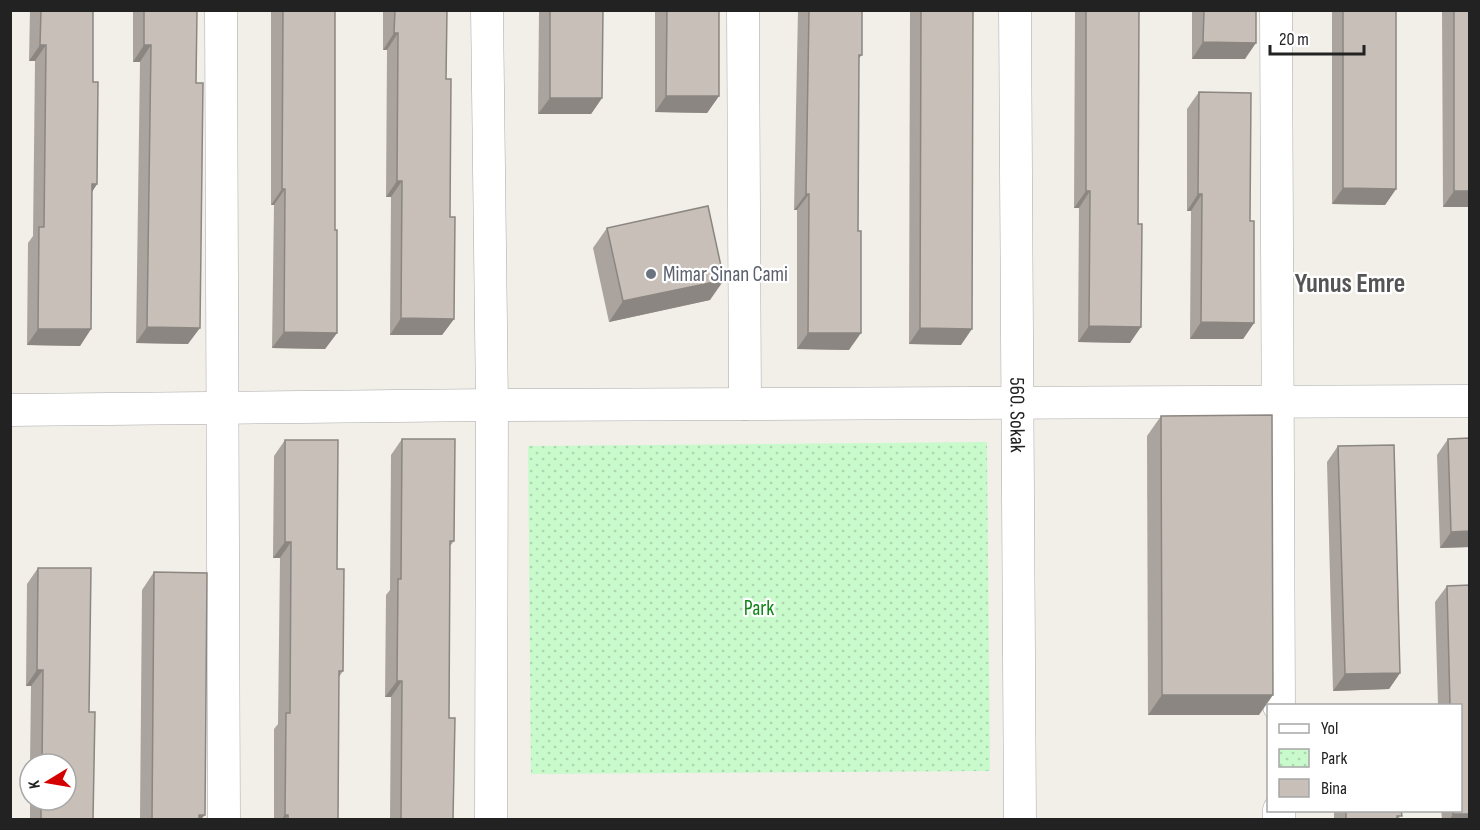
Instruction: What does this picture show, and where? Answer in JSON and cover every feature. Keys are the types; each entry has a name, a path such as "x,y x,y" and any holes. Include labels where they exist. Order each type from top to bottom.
{"street":[{"path":"221,10 224,819"},
{"path":"487,10 492,405 491,819"},
{"path":"742,10 745,404"},
{"name":"560. Sokak","path":"1015,10 1020,819"},
{"path":"1276,10 1279,704"},
{"path":"10,410 492,405 1470,401"}],"green space":[{"name":"Park","path":"987,442 990,771 531,774 528,446"}],"building":[{"path":"41,10 93,10 93,82 98,82 97,184 92,184 91,329 38,329 39,227 44,227 46,45 40,45"},
{"path":"144,10 197,10 196,83 203,83 200,328 147,327 151,45 144,45"},
{"path":"283,10 335,10 337,333 284,332"},
{"path":"395,10 447,10 446,79 451,79 450,217 455,217 454,319 401,318 402,181 397,181 398,33 394,33"},
{"path":"550,10 603,10 602,98 550,98"},
{"path":"667,10 719,10 719,96 666,96"},
{"path":"809,10 862,10 862,55 859,55 858,231 861,231 861,333 808,333 809,194 806,194"},
{"path":"921,10 973,10 972,329 920,328"},
{"path":"1086,10 1139,10 1138,224 1142,224 1141,327 1089,326 1090,191 1086,191"},
{"path":"1204,10 1256,10 1256,43 1203,42"},
{"path":"1343,10 1396,10 1396,189 1343,188"},
{"path":"1454,10 1470,10 1470,191 1454,191"},
{"path":"1199,92 1251,93 1250,221 1254,221 1254,323 1201,322 1202,194 1198,194"},
{"name":"Mimar Sinan Cami","path":"708,206 724,280 623,301 607,228"},
{"path":"1272,415 1273,695 1162,695 1161,416"},
{"path":"1470,438 1470,531 1451,532 1448,439"},
{"path":"402,439 455,439 454,541 450,541 449,718 455,718 453,819 401,819 402,681 397,681 398,579 401,579"},
{"path":"285,440 338,440 337,569 344,569 343,671 339,671 338,819 288,819 288,815 285,815 286,713 290,713 291,542 285,542"},
{"path":"1394,445 1400,673 1345,674 1338,446"},
{"path":"38,568 91,568 89,712 95,712 93,819 41,819 41,812 78,812 78,752 42,752 43,670 37,670"},
{"path":"154,572 207,573 205,815 199,815 199,819 152,819"},
{"path":"1470,585 1470,814 1453,814 1453,812 1462,812 1462,704 1450,704 1447,586"},
{"path":"1346,812 1401,812 1402,816 1397,816 1397,819 1346,819"}],"place":[{"name":"Mimar Sinan Cami","path":"651,274"}],"district":[{"name":"Yunus Emre","path":"1350,284"}]}
